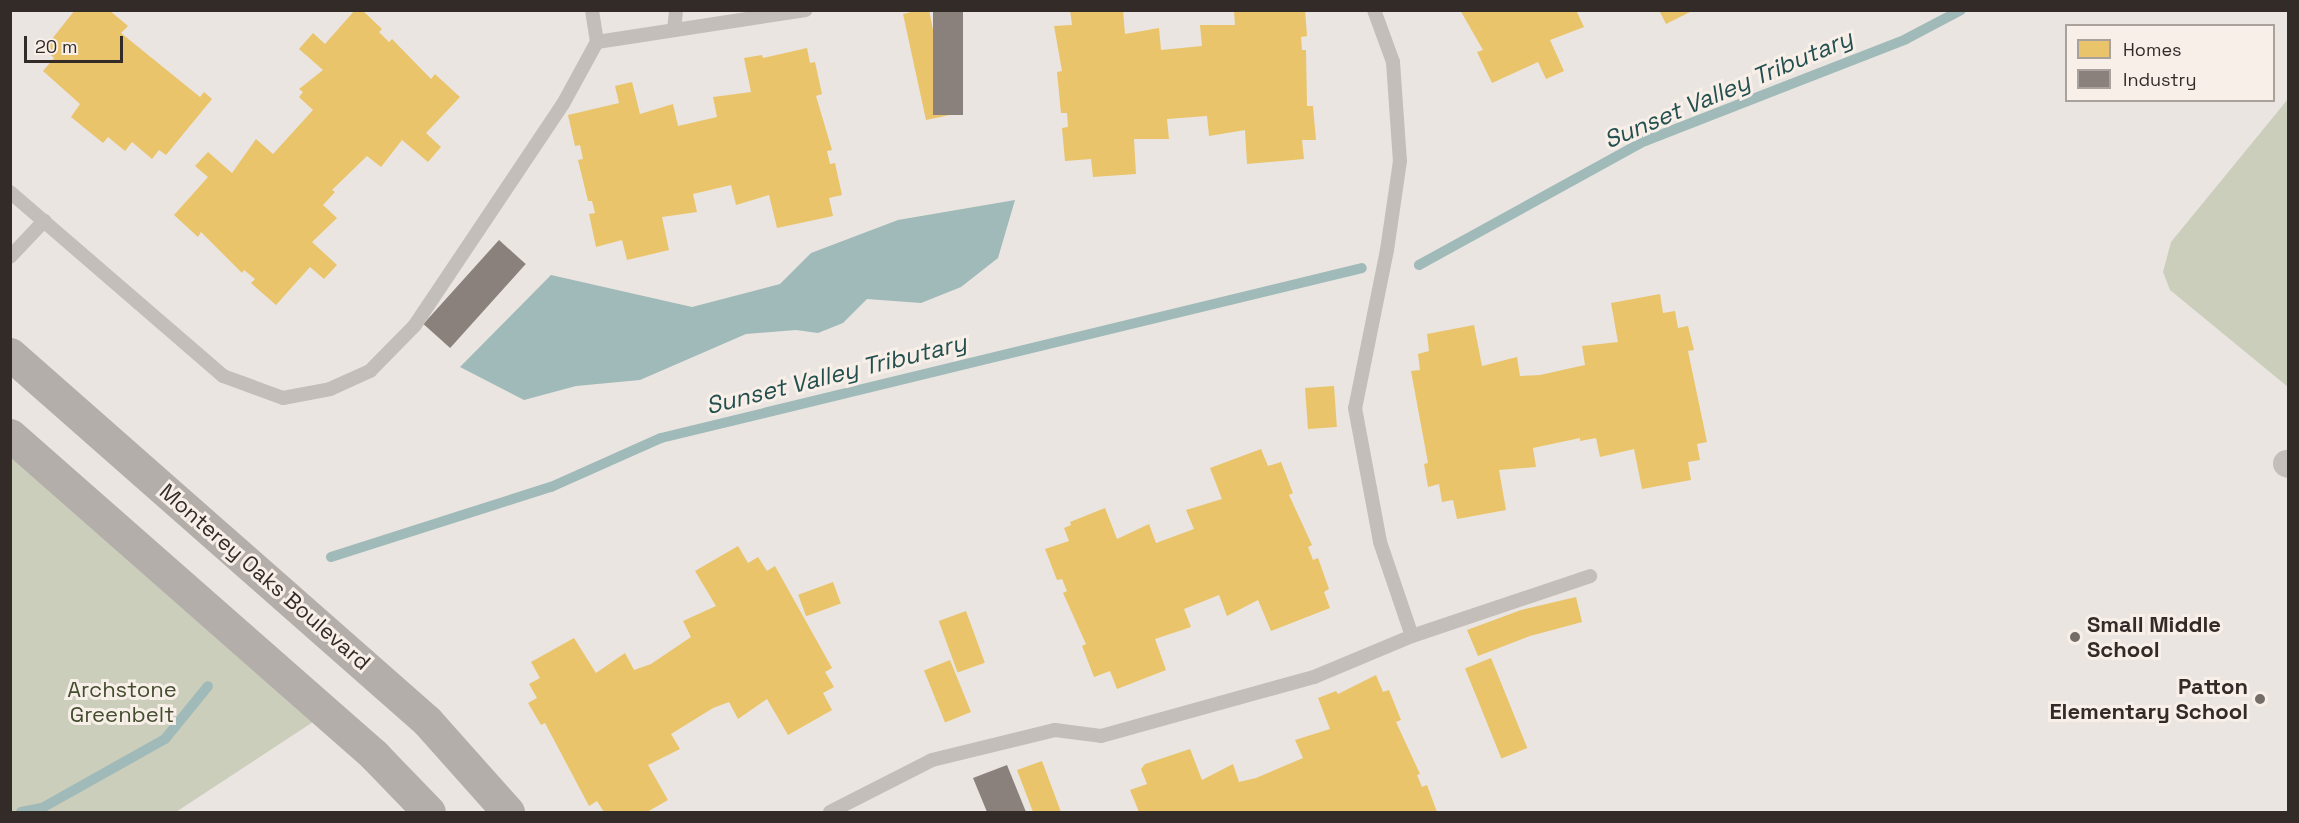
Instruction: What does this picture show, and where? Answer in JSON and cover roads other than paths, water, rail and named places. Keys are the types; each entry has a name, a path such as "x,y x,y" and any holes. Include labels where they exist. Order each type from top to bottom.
{"street":[{"name":"Monterey Oaks Boulevard","path":"10,354 427,721 508,813"},
{"path":"10,435 374,755 429,813"}],"lane":[{"path":"10,192 223,376 283,398 330,389 370,371 415,325 563,104 597,42 592,10"},
{"path":"674,30 676,10"},
{"path":"597,42 806,10"},
{"path":"1374,10 1393,62 1400,161 1387,250 1355,408 1380,542 1412,636"},
{"path":"10,257 44,221"},
{"path":"830,813 932,760 1055,730 1101,736 1314,677 1412,636 1590,576"}],"water":[{"path":"1015,200 998,258 961,287 921,303 867,299 843,323 818,333 796,330 746,334 640,380 576,386 524,400 460,367 551,275 692,307 780,284 811,253 898,220"}],"waterway":[{"name":"Sunset Valley Tributary","path":"1419,265 1645,141 1906,39 1961,10"},
{"name":"Sunset Valley Tributary","path":"331,557 551,487 661,438 1362,268"},
{"name":"Sunset Valley Tributary","path":"21,812 42,808 165,739 208,686"}],"place":[{"name":"Small Middle School","path":"2075,637"},
{"name":"Patton Elementary School","path":"2260,699"}],"park label":[{"name":"Archstone Greenbelt","path":"122,702"}]}
